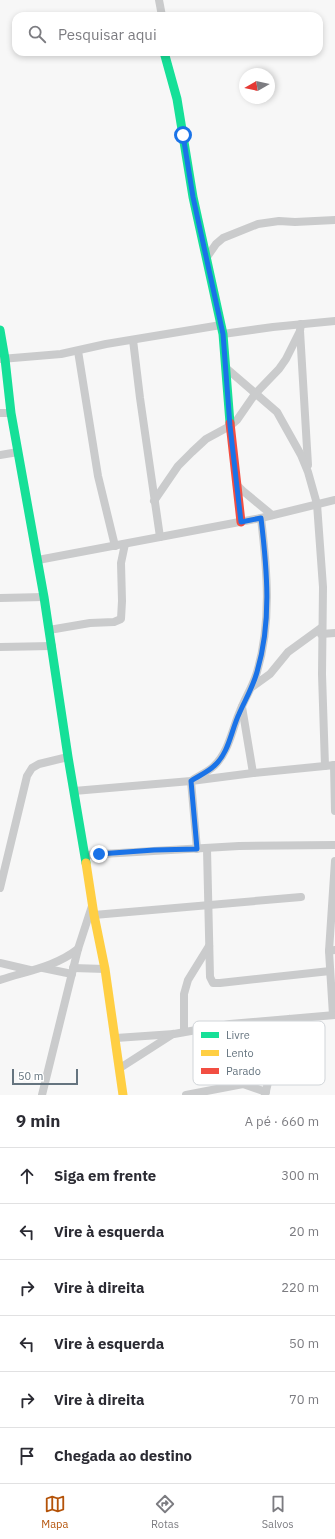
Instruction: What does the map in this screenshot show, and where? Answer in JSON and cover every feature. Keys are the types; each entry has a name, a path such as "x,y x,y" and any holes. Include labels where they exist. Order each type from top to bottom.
{"street":[{"path":"158,0 161,12"},
{"path":"165,56 177,99 188,171 222,329 230,426 241,522"},
{"path":"207,257 216,244 223,238 258,224 279,221 295,222 335,220"},
{"path":"3,359 61,354 106,344 222,329 301,328 335,322"},
{"path":"154,501 178,466 192,452 206,439 230,426 237,420 255,394 279,369 301,328"},
{"path":"301,328 308,472"},
{"path":"0,330 11,413 38,560 68,757 86,855 92,904 105,969 116,1038 123,1095"},
{"path":"133,340 160,537"},
{"path":"78,351 98,476 115,546"},
{"path":"226,368 277,412 301,455 308,472 317,504 323,587 321,631 335,811"},
{"path":"0,413 11,413"},
{"path":"0,455 18,452"},
{"path":"236,483 243,491 272,515"},
{"path":"38,560 261,518 335,500"},
{"path":"191,781 214,766 221,757 232,736 236,720 257,673 266,621 267,565 261,518"},
{"path":"49,630 90,623 114,622 121,619 121,563 125,544"},
{"path":"0,598 44,597"},
{"path":"251,688 270,674 288,652 321,631 335,633"},
{"path":"0,647 52,646"},
{"path":"242,707 253,773"},
{"path":"0,888 27,776 32,768 39,764 68,757"},
{"path":"74,791 191,781 331,765"},
{"path":"191,781 197,849"},
{"path":"86,855 239,846 335,845"},
{"path":"206,848 209,906 210,977 213,982 220,983 330,971"},
{"path":"266,1021 334,1015 330,971 335,861"},
{"path":"94,915 301,897"},
{"path":"42,1095 72,971 92,904"},
{"path":"184,1032 184,994 188,980 210,946"},
{"path":"43,968 69,956 78,949"},
{"path":"0,963 30,970"},
{"path":"0,980 30,970 43,968 72,971 105,969"},
{"path":"116,1038 174,1034 193,1030"},
{"path":"120,1068 174,1034"},
{"path":"186,1095 199,1094 239,1085"},
{"path":"245,1085 266,1094"}],"traffic: fast":[{"path":"165,56 177,99 193,197 223,334 230,423"},
{"path":"0,330 11,413 44,597 68,757 86,863"}],"traffic: slow":[{"path":"86,863 94,915 105,969 123,1095"}],"traffic: jam":[{"path":"230,423 241,522"}],"route":[{"path":"99,854 197,849 191,781 214,766 221,757 232,736 236,720 257,673 266,628 267,565 261,518 241,522 230,426 223,334 200,223 193,197 183,135"}]}
